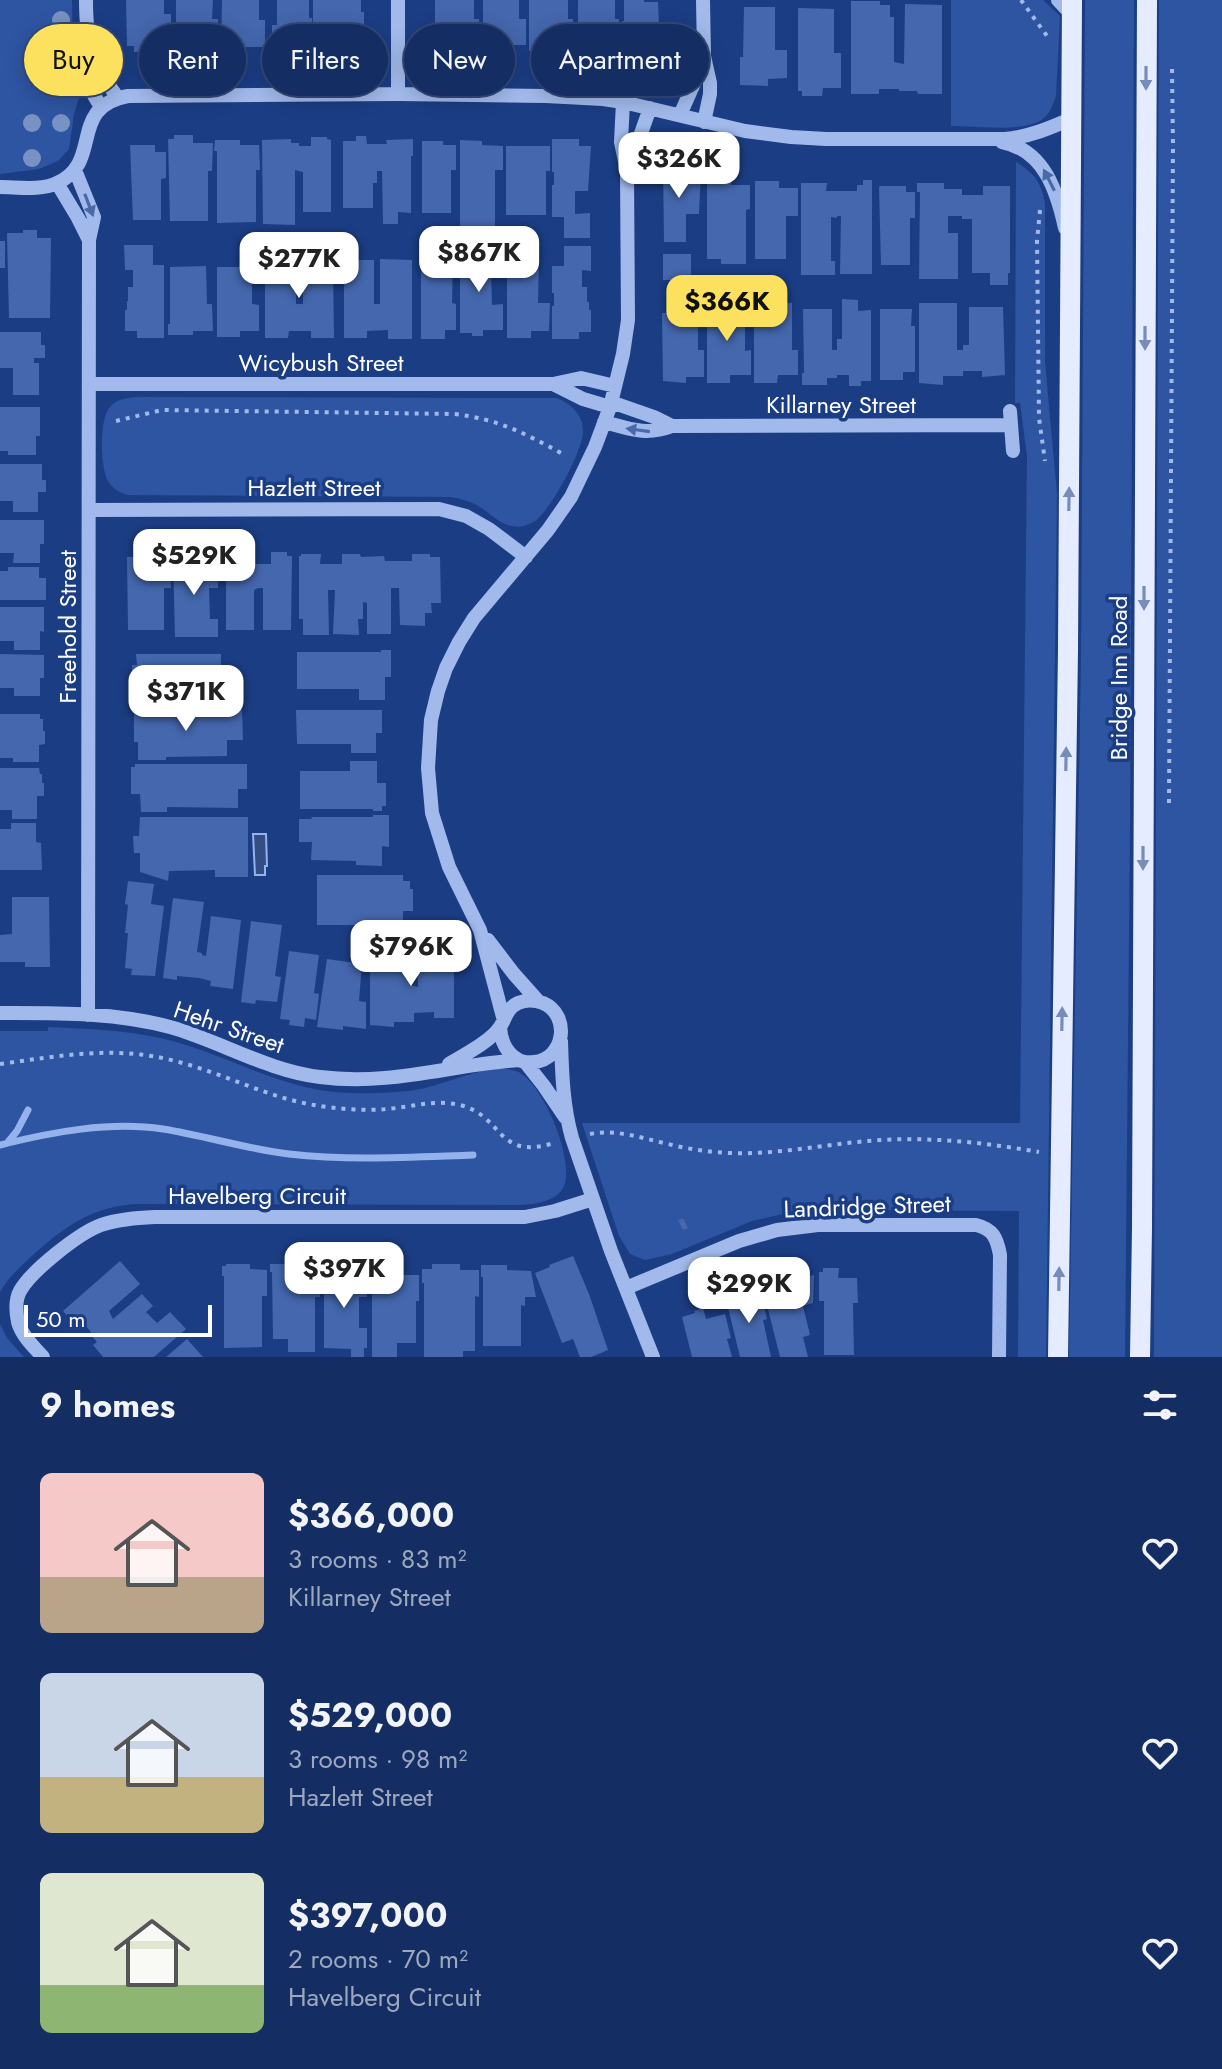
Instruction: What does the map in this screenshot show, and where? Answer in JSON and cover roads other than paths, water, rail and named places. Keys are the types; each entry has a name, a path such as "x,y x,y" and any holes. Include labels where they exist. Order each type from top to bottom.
{"main road":[{"name":"Bridge Inn Road","path":"1140,1357 1147,0"},
{"name":"Bridge Inn Road","path":"1058,1357 1073,118 1067,5"}],"street":[{"path":"86,0 86,24"},
{"path":"398,0 398,94"},
{"path":"703,0 703,24"},
{"path":"704,122 710,94 709,78"},
{"path":"0,187 47,187 57,183 75,170 85,151 88,128 101,107 118,98 148,95 398,94 603,99 745,131 826,139 990,140 1022,137 1073,118"},
{"path":"94,96 101,107"},
{"path":"680,115 689,96"},
{"path":"623,102 621,142 627,171 628,320 610,404 585,471 571,497 548,530 474,618 446,668 438,691 428,745 429,794 439,840 449,867 480,930 538,1001 552,1009 558,1017 567,1121 653,1357"},
{"path":"627,171 650,108"},
{"path":"990,140 1024,149 1041,165 1056,194 1071,253"},
{"name":"Freehold Street","path":"75,170 94,217 89,240 88,1015"},
{"name":"Freehold Street","path":"57,183 89,240"},
{"name":"Wicybush Street","path":"90,384 553,384 581,378 615,386"},
{"name":"Wicybush Street","path":"553,384 583,399 610,404"},
{"name":"Killarney Street","path":"610,404 654,417 672,426"},
{"name":"Killarney Street","path":"604,422 641,432 672,426 1010,418 1013,451"},
{"name":"Hazlett Street","path":"89,510 439,509 466,516 526,557"},
{"path":"480,930 502,1022"},
{"path":"538,1001 518,1003 509,1009 502,1022 500,1037 510,1055 522,1061 544,1086 567,1121"},
{"name":"Hehr Street","path":"0,1013 88,1015 169,1027 287,1070 318,1077 387,1079 486,1062 522,1061"},
{"name":"Hehr Street","path":"442,1069 480,1045 502,1022"},
{"path":"522,1061 543,1060 557,1049 561,1041"},
{"name":"Havelberg Circuit","path":"43,1357 18,1324 16,1307 19,1293 30,1277 77,1237 102,1225 156,1217 514,1217 555,1211 593,1199"},
{"name":"Landridge Street","path":"626,1288 739,1241 777,1230 818,1225 976,1225 994,1233 998,1242 999,1357"}],"waterway":[{"path":"8,1142 28,1110"},
{"path":"0,1145 60,1132 122,1126 163,1129 258,1149 312,1156 381,1158 473,1155"}]}
